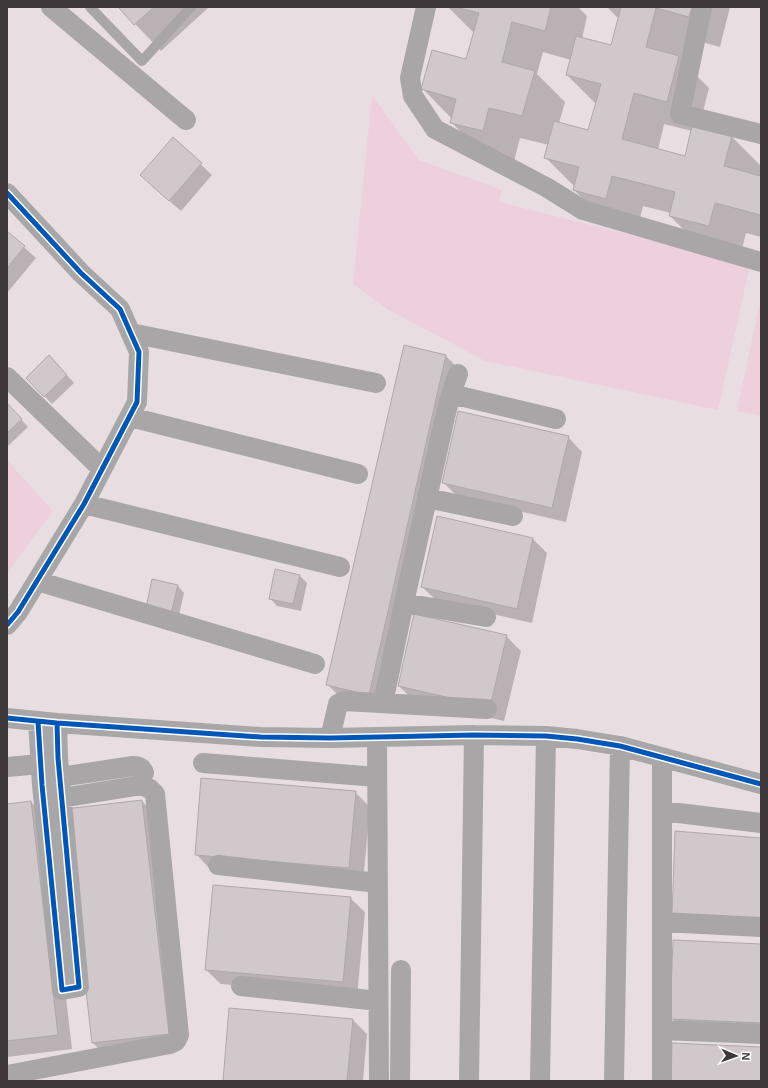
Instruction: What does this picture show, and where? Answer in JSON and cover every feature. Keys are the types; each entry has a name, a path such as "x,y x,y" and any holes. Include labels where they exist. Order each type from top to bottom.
{"street":[{"path":"51,7 186,120"},
{"path":"426,7 410,78 413,96 435,129 546,187 583,210 761,262"},
{"path":"702,7 680,114 761,134"},
{"path":"7,193 81,273 120,309 139,352 137,402 130,417 84,504 18,612 7,625"},
{"path":"131,333 376,383"},
{"path":"383,703 427,498 451,394 458,374"},
{"path":"7,377 102,469"},
{"path":"451,394 556,419"},
{"path":"130,417 358,474"},
{"path":"427,498 513,516"},
{"path":"84,504 340,568"},
{"path":"37,581 315,664"},
{"path":"404,603 486,616"},
{"path":"330,738 338,704 341,702 487,709"},
{"path":"7,718 261,737 330,738 474,735 546,736 620,746 761,784"},
{"path":"47,722 41,764 53,799 79,987 62,990 53,799 60,777 47,722"},
{"path":"469,1081 474,735"},
{"path":"540,1081 546,736"},
{"path":"377,737 379,1081"},
{"path":"614,1081 620,746"},
{"path":"662,758 662,1081"},
{"path":"203,763 377,777"},
{"path":"7,767 41,764"},
{"path":"60,777 133,766 139,766 143,769 144,773"},
{"path":"7,1075 170,1044 176,1041 179,1035 155,794 150,789 142,785 53,799"},
{"path":"662,811 761,823"},
{"path":"218,865 378,883"},
{"path":"662,922 761,927"},
{"path":"400,1081 401,970"},
{"path":"240,986 378,1001"},
{"path":"662,1030 761,1034"}],"lane":[{"path":"90,7 142,61 191,7"}],"shaded area":[{"path":"372,95 419,160 502,190 499,202 750,265 718,410 485,361 387,309 353,284"},
{"path":"759,306 761,307 761,416 737,411"},
{"path":"7,460 53,511 7,573"}],"building":[{"path":"118,7 154,7 134,25"},
{"path":"455,7 551,7 545,31 512,22 502,62 535,71 522,116 489,108 483,131 450,123 456,99 421,89 432,50 466,59 479,13"},
{"path":"621,7 692,7 689,17 656,8 646,47 679,56 667,102 634,93 622,139 685,156 692,126 732,136 724,166 761,176 761,215 715,203 709,226 669,216 675,192 612,176 606,199 573,190 579,167 544,158 554,121 588,130 601,84 566,75 576,36 611,45"},
{"path":"173,137 202,163 169,201 140,175"},
{"path":"7,231 25,246 7,268"},
{"path":"404,345 446,355 369,695 326,685"},
{"path":"49,355 67,375 44,397 26,378"},
{"path":"7,403 22,419 7,433"},
{"path":"458,411 569,436 552,508 442,483"},
{"path":"437,516 533,538 517,609 421,587"},
{"path":"275,569 300,575 293,604 269,599"},
{"path":"152,579 178,585 171,614 146,608"},
{"path":"414,614 507,635 490,707 398,686"},
{"path":"201,778 356,791 349,868 195,855"},
{"path":"142,800 169,1034 92,1043 65,809"},
{"path":"31,801 58,1035 7,1041 7,804"},
{"path":"675,831 761,838 761,919 672,915"},
{"path":"213,885 351,897 343,982 205,970"},
{"path":"673,940 761,944 761,1023 670,1019"},
{"path":"229,1008 353,1019 347,1081 223,1081"},
{"path":"672,1043 761,1047 761,1081 671,1081"}],"cycle path":[{"path":"7,193 81,273 120,309 139,352 137,402 84,504 18,612 7,625"},
{"path":"7,718 57,723 261,737 330,738 474,735 546,736 620,746 761,784"},
{"path":"38,722 42,785 62,990 79,987 58,758 57,723"}]}
